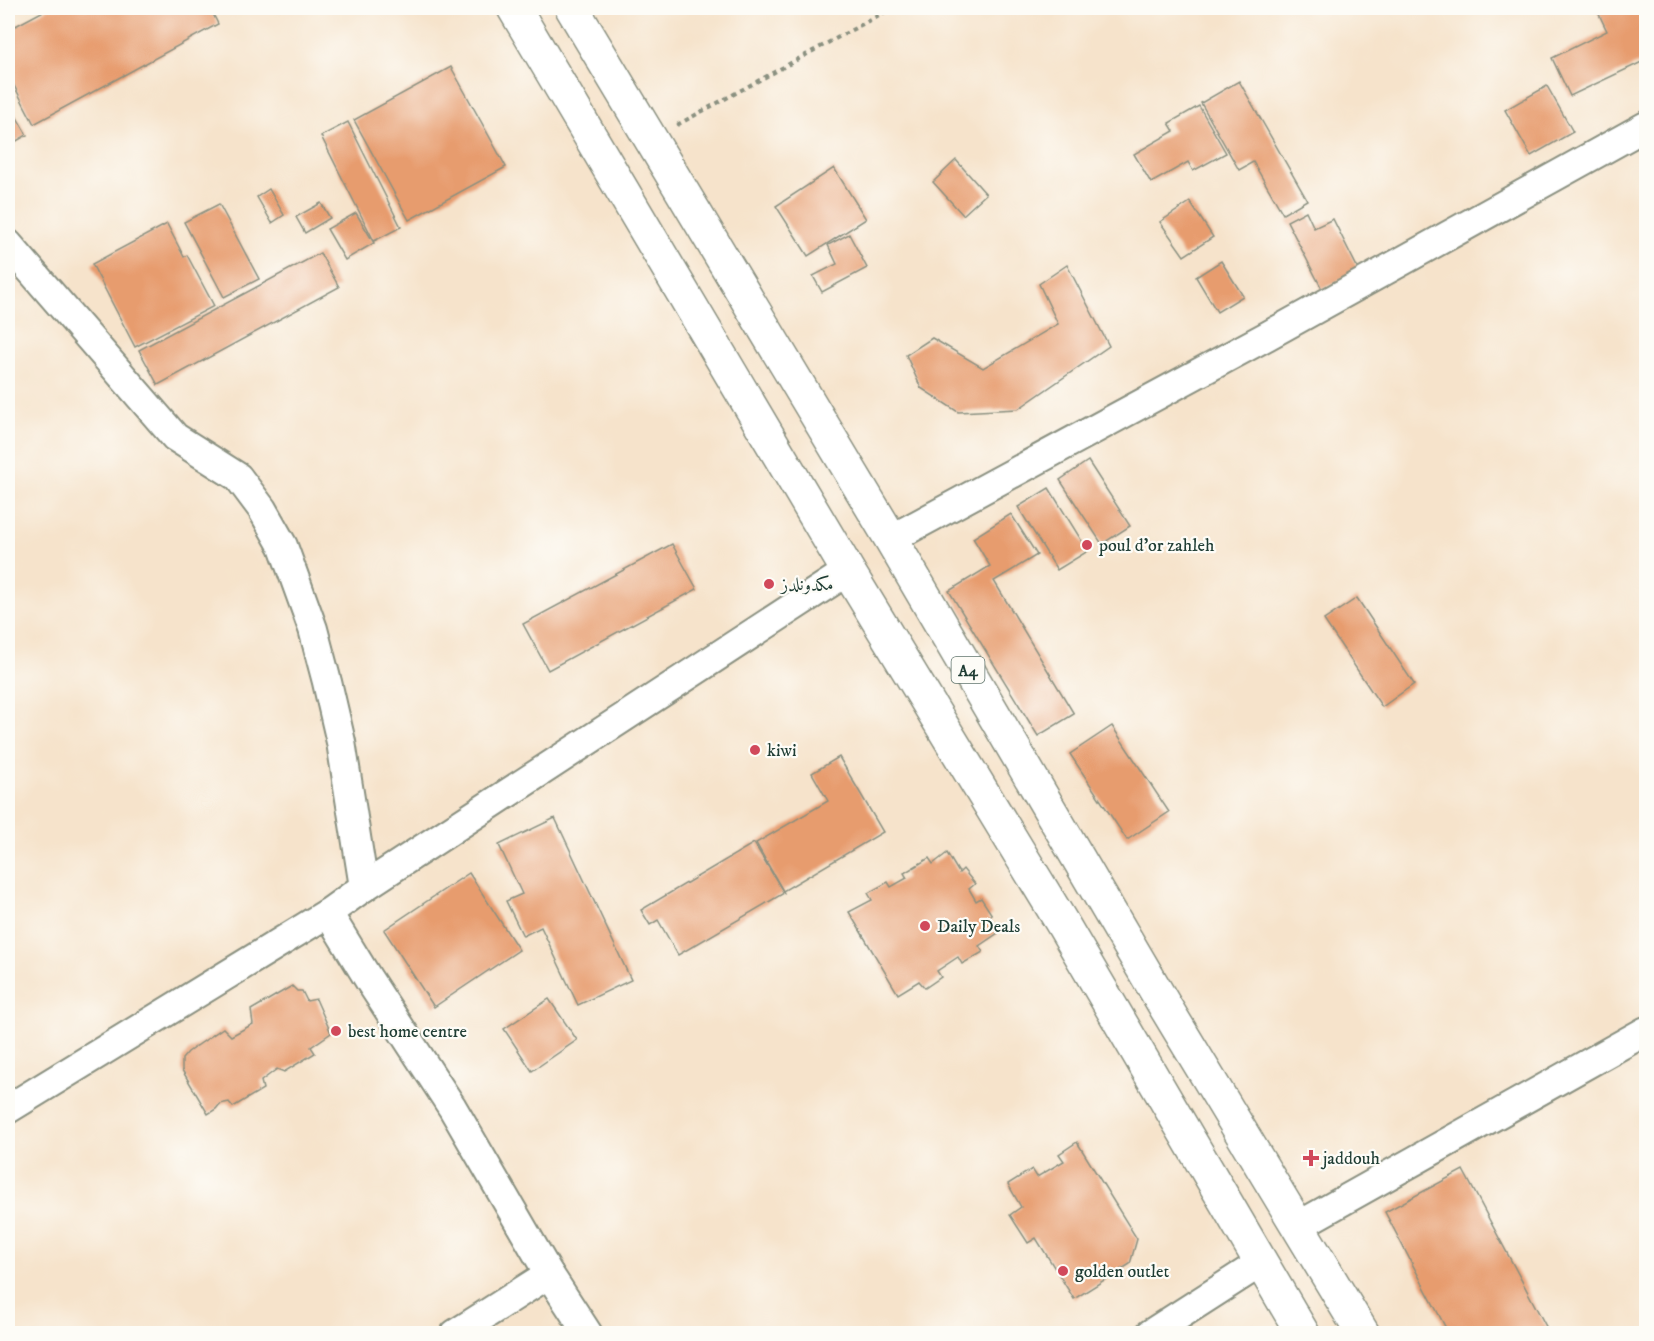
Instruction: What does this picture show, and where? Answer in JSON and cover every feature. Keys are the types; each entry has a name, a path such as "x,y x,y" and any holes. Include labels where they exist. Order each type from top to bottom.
{"highway":[{"path":"514,8 848,571 1062,923 1303,1334"},
{"name":"A4","path":"572,8 891,539 1166,1008 1363,1334"}],"street":[{"path":"891,539 1277,331 1647,126"},
{"path":"8,244 175,437 238,477 262,509 278,537 313,629 327,682 341,742 364,888"},
{"path":"8,1109 328,913 848,571"},
{"path":"328,913 452,1107 549,1274 588,1334"},
{"path":"1298,1226 1647,1031"},
{"path":"1150,1334 1262,1262"},
{"path":"455,1334 549,1274"}],"path":[{"path":"650,140 892,8"}],"building":[{"path":"49,8 210,8 218,24 34,124 8,74 8,30"},
{"path":"1596,8 1640,8 1646,21 1646,60 1570,96 1552,58 1607,31"},
{"path":"451,67 506,167 409,220 354,120"},
{"path":"1239,81 1307,200 1283,214 1253,162 1239,170 1201,103"},
{"path":"1547,86 1573,132 1531,156 1505,110"},
{"path":"8,102 27,135 8,146"},
{"path":"1199,106 1226,153 1193,171 1188,162 1151,183 1134,154 1174,131 1169,123"},
{"path":"348,122 401,227 374,241 321,136"},
{"path":"956,160 986,194 963,215 933,182"},
{"path":"834,168 866,219 808,256 776,206"},
{"path":"269,189 284,215 272,223 257,197"},
{"path":"1190,202 1213,237 1184,256 1160,222"},
{"path":"321,203 330,218 305,233 296,217"},
{"path":"219,204 259,279 224,297 184,222"},
{"path":"1306,211 1314,228 1333,219 1359,271 1322,289 1287,221"},
{"path":"356,213 374,243 345,260 327,229"},
{"path":"167,224 184,257 187,255 214,306 135,347 92,264"},
{"path":"849,234 867,268 822,292 813,276 837,264 828,245"},
{"path":"320,253 339,287 158,385 139,350"},
{"path":"1221,261 1243,296 1217,312 1196,277"},
{"path":"1067,265 1109,346 1018,409 958,412 921,388 906,355 932,338 983,368 1058,324 1039,284"},
{"path":"1088,461 1130,526 1102,544 1060,480"},
{"path":"1049,488 1088,551 1057,570 1018,507"},
{"path":"1011,514 1037,555 994,581 1074,714 1038,736 949,591 990,566 973,538"},
{"path":"672,544 697,589 548,670 523,624"},
{"path":"1357,598 1414,684 1382,707 1324,620"},
{"path":"1112,726 1169,812 1127,840 1070,754"},
{"path":"839,757 883,832 783,891 756,843 828,801 812,773"},
{"path":"555,818 631,980 578,1005 541,927 523,936 506,901 522,894 499,845"},
{"path":"754,843 784,893 678,955 658,920 650,925 641,910"},
{"name":"Daily Deals","path":"947,853 959,873 963,869 975,884 969,889 976,901 981,898 992,915 988,918 998,933 979,946 983,952 962,964 958,957 937,971 941,977 925,988 919,981 898,994 849,912 872,900 868,893 888,882 891,887 907,878 904,873 929,858 933,864"},
{"path":"469,873 519,950 434,1007 384,930"},
{"path":"292,986 297,991 302,991 307,1001 316,999 331,1033 311,1047 315,1053 284,1072 277,1069 261,1081 263,1089 233,1107 229,1102 220,1104 208,1114 182,1070 182,1059 188,1052 223,1028 231,1036 253,1024 251,1010"},
{"path":"549,999 577,1040 532,1071 504,1029"},
{"path":"1077,1142 1137,1239 1130,1264 1074,1299 1036,1238 1028,1243 1010,1215 1021,1207 1008,1184 1032,1169 1037,1177 1064,1161 1059,1154"},
{"path":"1463,1170 1550,1334 1449,1334 1385,1212"}],"place":[{"name":"poul d'or zahleh","path":"1087,545"},
{"name":"مكدونلدز","path":"769,584"},
{"name":"kiwi","path":"755,750"},
{"name":"Daily Deals","path":"925,926"},
{"name":"best home centre","path":"336,1031"},
{"name":"jaddouh","path":"1311,1158"},
{"name":"golden outlet","path":"1063,1271"}]}
